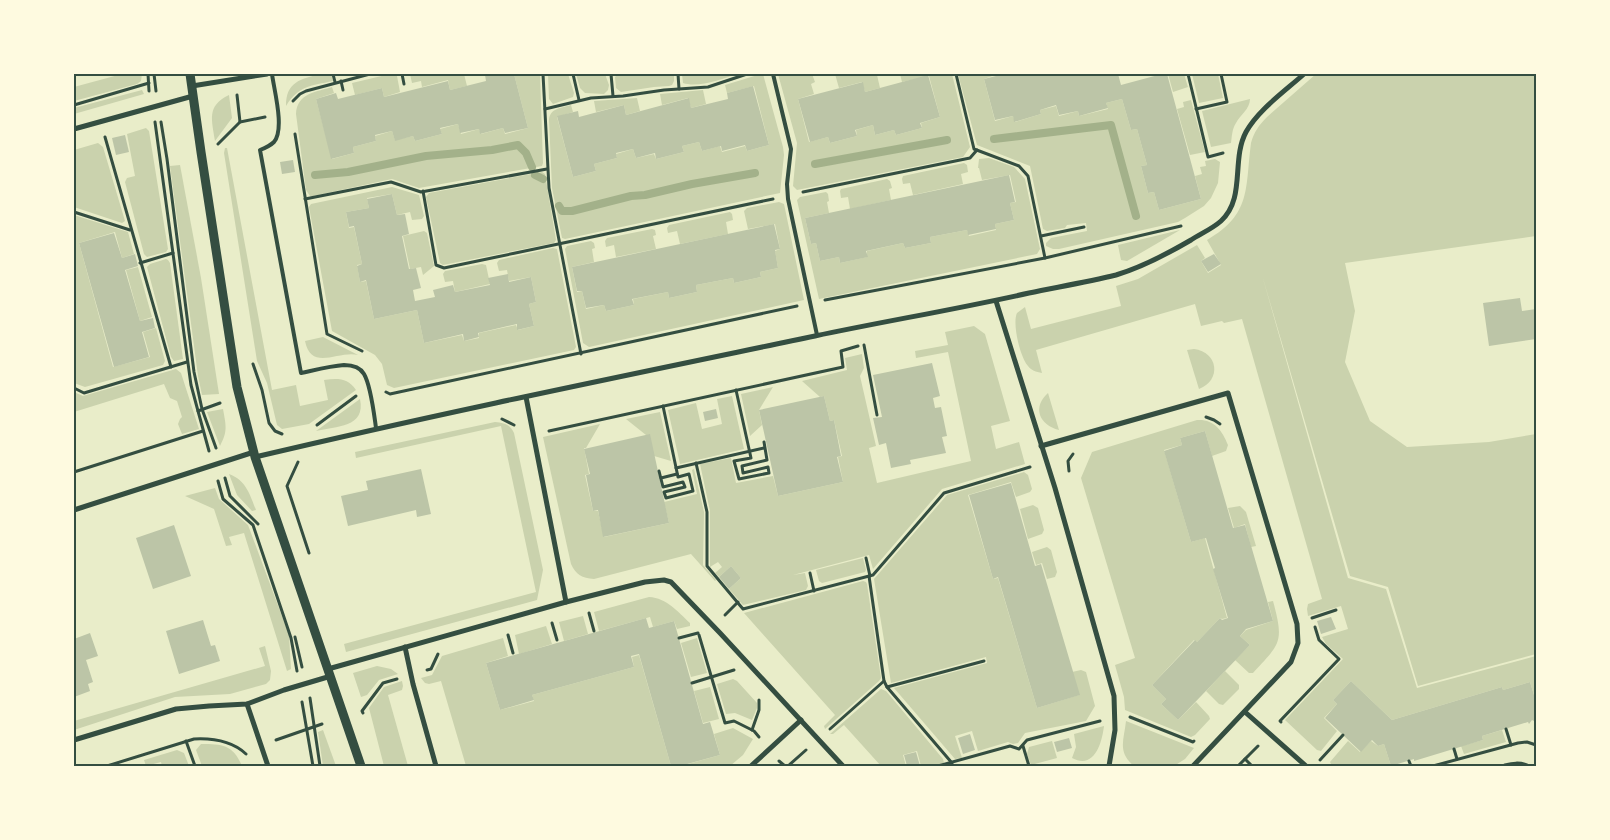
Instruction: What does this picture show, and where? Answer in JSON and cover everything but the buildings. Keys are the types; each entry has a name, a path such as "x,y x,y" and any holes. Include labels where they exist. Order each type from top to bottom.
{"street":[{"path":"190,74 237,387 255,454 361,766"},
{"path":"192,86 267,74"},
{"path":"74,510 255,454 297,447 376,428 817,336 996,301 1117,274 1164,255 1208,230 1223,219 1236,196 1240,150 1244,135 1262,112 1304,74"},
{"path":"74,128 193,96"},
{"path":"996,301 1055,488 1114,696 1115,730 1109,766"},
{"path":"1042,446 1228,393 1297,624 1297,648 1291,662 1193,766"},
{"path":"526,398 566,602"},
{"path":"74,740 176,709 247,704 405,647 566,602 658,580 671,582 843,766"},
{"path":"405,647 436,766"},
{"path":"247,704 268,766"},
{"path":"1245,712 1306,766"},
{"path":"751,766 801,720"},
{"path":"1505,766 1522,764 1527,766"}],"lane":[{"path":"272,74 279,130 275,141 260,150 301,373 344,365 355,367 364,374 370,392 376,428"},
{"path":"772,74 790,149 787,191 817,336"}],"path":[{"path":"148,74 150,91"},
{"path":"333,74 335,82"},
{"path":"218,150 217,145 240,122 291,113 293,102 302,92 370,74"},
{"path":"402,74 404,84"},
{"path":"543,74 549,188 581,354"},
{"path":"572,74 579,100"},
{"path":"611,74 613,96"},
{"path":"678,74 679,89"},
{"path":"545,109 579,100 708,87 747,74"},
{"path":"956,74 974,149 1019,166 1028,176 1045,258"},
{"path":"1188,74 1208,157 1224,153 1224,161"},
{"path":"1196,109 1227,102 1221,74"},
{"path":"341,81 343,90"},
{"path":"74,105 149,83"},
{"path":"237,93 240,122"},
{"path":"153,120 156,122 187,362 209,452"},
{"path":"294,132 327,334 365,353"},
{"path":"104,135 171,367"},
{"path":"161,160 167,159"},
{"path":"304,199 391,182 423,192 547,168"},
{"path":"423,192 436,265 444,268 560,244"},
{"path":"74,212 131,230"},
{"path":"312,428 358,394 383,390 390,394 810,303 1045,258 1181,226 1188,222"},
{"path":"1041,236 1084,227"},
{"path":"140,263 173,253"},
{"path":"497,418 513,424 516,427 519,439 532,434 844,368 841,351 871,343"},
{"path":"864,345 877,415"},
{"path":"252,360 271,426 275,431 282,434 295,432 299,461 287,486 311,559"},
{"path":"74,388 84,392 187,362"},
{"path":"736,390 751,458 734,461 739,479 769,473 768,467 743,473 742,466 767,460 764,442"},
{"path":"198,411 220,403"},
{"path":"663,406 677,474"},
{"path":"1203,417 1214,420 1223,428"},
{"path":"74,472 203,431"},
{"path":"676,468 764,448"},
{"path":"1055,488 1071,484 1068,461 1076,452"},
{"path":"696,463 707,512 707,566 743,609 873,575 944,493 1030,467"},
{"path":"659,471 663,487 683,482 685,487 664,492 666,498 693,492 689,474 678,477 677,474 661,478"},
{"path":"209,483 218,481 223,499 253,525 291,638 297,671"},
{"path":"866,558 884,681 952,763"},
{"path":"810,573 814,591"},
{"path":"1280,721 1339,659 1319,640 1311,618 1336,610"},
{"path":"587,611 594,631"},
{"path":"549,621 551,620 557,640"},
{"path":"697,627 725,723 734,721 754,731 786,766 884,681"},
{"path":"506,633 513,653"},
{"path":"679,638 698,633"},
{"path":"362,711 383,683 431,669 439,652"},
{"path":"888,687 984,661"},
{"path":"692,682 712,678 734,670"},
{"path":"301,694 313,766"},
{"path":"360,703 365,721"},
{"path":"1125,715 1193,742 1200,735"},
{"path":"938,766 1010,746 1019,749 1027,740 1105,719"},
{"path":"308,728 322,724"},
{"path":"1506,729 1511,745"},
{"path":"1320,760 1342,735"},
{"path":"107,766 186,741 204,738 222,741 240,749 249,761"},
{"path":"186,741 195,766"},
{"path":"1432,766 1523,742 1536,745"},
{"path":"1023,746 1029,766"},
{"path":"1238,766 1258,746"},
{"path":"1454,749 1457,759"},
{"path":"1245,759 1252,766"},
{"path":"1409,761 1411,766"}],"green space":[{"path":"122,74 142,74 141,81 137,84 74,101 74,87"},
{"path":"321,74 332,74 333,81 301,90 286,106 289,92 296,83"},
{"path":"390,74 397,76 400,92 384,97 382,88 355,95 352,83"},
{"path":"410,74 464,74 467,86 450,90 448,80 422,87 421,81 412,83"},
{"path":"514,74 540,74 542,166 419,188 392,179 313,196 310,196 306,190 296,114 300,102 308,95 332,87 334,93 316,99 332,159 354,153 353,147 376,141 375,136 392,131 395,140 413,136 415,141 442,134 440,129 458,124 461,134 479,129 481,134 503,128 505,134 528,128"},
{"path":"548,74 568,74 574,93 573,97 553,104 549,99"},
{"path":"576,74 605,74 609,85 608,90 604,94 585,93 580,88"},
{"path":"618,74 674,74 674,81 669,86 621,92 616,88 615,77"},
{"path":"682,74 737,74 710,82 689,84 683,83"},
{"path":"763,74 783,147 784,155 780,193 565,239 562,238 552,188 549,120 551,113 571,105 573,112 557,117 573,177 596,171 594,164 617,158 616,154 633,149 636,158 654,154 656,159 684,152 682,146 699,142 702,151 720,146 722,152 745,146 747,151 769,145 754,86 727,93 725,85"},
{"path":"778,74 812,74 815,82 811,84 814,94 798,99 809,142 828,137 830,143 857,136 856,130 873,125 875,135 894,130 896,135 922,128 921,123 940,117 929,76 902,82 900,74 952,74 970,147 963,157 797,190 793,186 797,143"},
{"path":"835,74 879,74 877,75 880,88 865,92 862,82 839,88"},
{"path":"958,74 998,74 984,79 995,121 1013,116 1015,122 1041,114 1040,110 1056,106 1059,116 1078,111 1079,116 1108,109 1106,103 1122,99 1131,130 1137,129 1147,165 1141,166 1148,193 1154,192 1159,210 1201,199 1195,176 1202,174 1200,167 1206,166 1205,161 1215,159 1220,162 1218,183 1211,198 1204,206 1178,222 1053,249 1046,246 1046,243 1051,238 1087,231 1086,223 1067,225 1065,228 1047,231 1043,229 1030,166 977,145"},
{"path":"1168,74 1184,74 1188,87 1173,92"},
{"path":"1192,74 1218,74 1223,98 1199,103"},
{"path":"1316,74 1536,74 1536,236 1345,263 1355,311 1345,362 1370,421 1407,447 1489,442 1536,434 1536,654 1418,686 1388,587 1350,576 1262,275 1348,578 1386,589 1417,688 1536,656 1536,696 1530,682 1503,690 1502,687 1392,720 1351,681 1333,700 1337,704 1324,718 1337,731 1321,751 1317,750 1285,720 1343,659 1326,644 1322,637 1348,629 1341,606 1308,616 1308,604 1322,599 1242,319 1201,326 1195,304 1036,350 1042,373 1032,370 1025,362 1015,324 1017,313 1025,307 1031,329 1121,306 1116,286 1138,279 1197,245 1205,258 1201,261 1208,273 1221,265 1207,240 1222,230 1232,220 1244,199 1251,143 1255,132 1267,117"},
{"path":"142,90 144,94 74,114 74,108"},
{"path":"703,90 706,104 691,108 688,98 662,105 660,94"},
{"path":"229,95 232,118 215,141 212,114 217,104"},
{"path":"637,98 640,111 626,115 624,105 596,112 594,101"},
{"path":"1250,99 1247,109 1235,125 1231,143 1211,147 1202,111"},
{"path":"1191,100 1205,152 1190,155 1177,109 1184,107 1183,102"},
{"path":"146,128 149,131 168,249 166,252 147,257 144,254 125,182 127,178 135,176 127,134"},
{"path":"98,143 103,147 125,221 122,223 74,207 74,150"},
{"path":"225,148 227,148 272,390 296,385 300,406 328,400 324,380 346,381 356,390 309,424 282,429 277,425 267,383 257,361 224,153"},
{"path":"989,158 1014,167 1025,179 1040,249 1037,254 819,299 797,200 800,197 826,192 828,194 829,213 805,218 811,244 816,243 820,261 839,257 840,263 867,257 867,251 903,243 905,248 931,243 930,237 967,230 969,236 996,230 995,224 1014,220 1010,203 1016,202 1010,175 982,180 978,168 979,159"},
{"path":"964,163 967,165 968,172 961,174 963,184 913,195 910,183 903,184 903,176"},
{"path":"180,165 201,278 219,394 202,395 198,376 170,166"},
{"path":"542,172 545,174 556,240 554,243 443,265 440,263 426,197 429,193"},
{"path":"887,179 890,181 892,188 889,189 891,200 850,209 848,197 841,198 841,189"},
{"path":"392,187 419,195 424,216 422,219 412,220 410,212 397,215 392,194 367,198 369,208 346,212 349,228 354,227 362,264 357,265 360,282 366,281 374,319 417,310 424,343 462,335 464,341 479,338 479,333 516,325 518,330 534,326 529,304 536,302 531,277 509,281 507,270 499,271 497,263 499,260 553,248 557,249 576,347 574,350 394,388 387,385 382,364 375,355 332,331 309,207 311,204"},
{"path":"779,202 784,204 804,300 589,347 583,343 565,249 567,246 591,241 594,243 595,248 592,249 594,262 572,267 577,292 582,291 586,309 604,305 606,311 634,305 633,299 668,292 669,298 697,292 696,285 733,278 734,283 761,277 760,272 778,268 775,251 780,249 775,224 748,229 744,211 747,208"},
{"path":"730,212 733,220 726,222 728,234 680,244 677,231 668,233 667,228 669,225"},
{"path":"74,215 128,232 134,254 122,258 115,232 79,243 113,367 150,357 143,332 156,328 165,361 163,365 85,387 74,383"},
{"path":"655,230 656,235 653,236 656,249 616,257 614,245 606,247 605,241 607,238"},
{"path":"1180,230 1127,261 1121,260 1118,245"},
{"path":"424,231 427,233 434,266 423,275 421,267 410,269 403,236"},
{"path":"166,259 170,263 183,359 174,361 171,357 147,267 150,264"},
{"path":"482,264 486,265 490,284 455,292 453,281 445,282 443,274 445,271"},
{"path":"138,267 152,317 140,321 126,270"},
{"path":"974,326 985,334 1010,421 991,426 996,449 1019,442 1025,464 942,489 873,569 869,555 793,575 805,573 808,586 806,590 743,605 729,589 741,578 731,566 719,577 715,573 722,567 718,562 710,567 710,511 700,464 731,458 736,483 773,476 778,496 843,482 838,457 842,456 834,420 830,421 824,396 820,397 802,381 847,370 845,358 862,354 864,368 860,376 876,446 869,448 877,483 971,461 948,352 916,358 915,351 948,345 945,332"},
{"path":"323,337 358,355 351,354 327,358 313,356 308,350 305,341"},
{"path":"1194,349 1208,355 1214,367 1211,379 1199,389 1187,350"},
{"path":"176,369 181,373 199,429 182,434 178,424 182,417 177,401 170,398 164,384 74,412 74,392 83,396"},
{"path":"773,387 759,410 762,425 750,436 741,394"},
{"path":"1048,393 1059,430 1052,428 1040,415 1040,404"},
{"path":"732,396 744,449 680,464 668,410 696,403 702,429 722,424 717,399"},
{"path":"360,399 361,408 354,421 316,431"},
{"path":"223,409 226,428 220,446 207,412"},
{"path":"660,412 671,461 654,456 646,435 626,419"},
{"path":"1197,420 1208,421 1217,426 1228,445 1226,451 1212,456 1205,431 1180,438 1182,445 1164,450 1191,542 1205,538 1227,618 1220,618 1197,642 1194,640 1152,685 1166,699 1161,704 1178,720 1196,702 1209,716 1210,719 1191,737 1125,710 1124,697 1115,665 1135,658 1081,478 1092,452"},
{"path":"495,422 506,424 514,433 543,570 537,600 346,652 344,644 536,592 501,426 356,458 355,452"},
{"path":"600,424 586,448 584,448 589,474 585,475 593,511 598,511 604,537 669,523 664,502 697,494 692,470 694,469 704,512 703,565 715,581 691,554 594,579 583,577 575,571 571,564 543,437"},
{"path":"1024,472 1028,475 1032,489 1030,492 1016,497 1011,482 968,495 993,579 998,578 1037,708 1079,695 1072,672 1081,670 1086,672 1095,706 1086,721 1025,733 1018,743 1008,742 978,751 972,731 955,736 962,758 955,759 894,688 987,663 986,657 891,683 874,579 947,495"},
{"path":"229,474 240,480 243,484 256,510 252,511 237,495"},
{"path":"215,488 219,499 248,525 289,635 291,669 287,671 244,533 229,537 232,545 226,546 214,509 185,496"},
{"path":"1033,505 1038,508 1044,530 1042,534 1028,539 1020,509"},
{"path":"1240,506 1246,512 1256,546 1251,547 1245,524 1234,528 1228,508"},
{"path":"1047,547 1051,550 1057,572 1055,577 1047,579 1042,563 1036,565 1032,552"},
{"path":"863,558 865,572 822,583 819,581 816,570"},
{"path":"863,581 867,584 881,678 825,729 824,726 835,715 744,613"},
{"path":"649,597 661,600 672,606 690,623 690,626 677,629 674,621 653,627 650,617 599,631 594,612"},
{"path":"1273,601 1278,625 1278,641 1275,648 1253,673 1249,673 1235,660 1250,645 1240,636 1246,630 1273,621 1268,602"},
{"path":"583,616 588,634 564,641 559,622"},
{"path":"546,626 552,644 519,654 515,635"},
{"path":"503,638 508,656 486,663 500,710 534,701 532,695 634,667 632,657 639,655 671,766 466,766 441,681 429,684 425,683 421,678 432,675 442,656"},
{"path":"697,638 707,673 691,677 681,643"},
{"path":"265,646 271,671 270,680 266,684 230,694 175,697 74,730 74,721 265,666 259,648"},
{"path":"377,666 391,669 398,674 379,680 367,695 361,697 353,673"},
{"path":"1225,671 1239,685 1239,689 1223,705 1219,704 1206,691"},
{"path":"733,679 757,703 752,720 735,713 726,714 717,684"},
{"path":"402,681 402,690 388,695 408,766 384,766 369,708 384,687"},
{"path":"710,687 719,719 703,723 694,691"},
{"path":"881,689 886,691 943,759 944,763 921,766 917,751 903,755 906,766 881,766 844,725 833,734 830,734"},
{"path":"1126,721 1194,748 1185,759 1174,766 1134,766 1123,751"},
{"path":"1104,726 1099,746 1092,757 1080,761 1072,758 1076,747 1074,734"},
{"path":"733,728 753,739 743,755 730,766 681,766 720,755 714,734"},
{"path":"323,730 336,766 323,766 318,732"},
{"path":"1502,730 1506,742 1464,754 1461,746 1483,740 1482,736"},
{"path":"1052,741 1057,758 1031,765 1027,754 1029,747"},
{"path":"1348,741 1360,752 1371,741 1378,746 1384,744 1391,766 1332,766 1330,762"},
{"path":"201,744 215,744 226,747 235,754 242,766 202,766 196,750"},
{"path":"177,750 184,753 189,766 162,766 161,762 146,766 144,760"}],"waterway":[{"path":"994,139 1111,125 1136,216"},
{"path":"815,164 947,140"},
{"path":"315,175 348,172 426,156 492,150 518,145 526,153 532,167"},
{"path":"559,206 562,211 572,211 631,196 645,195 692,184 755,173"},
{"path":"535,175 543,179"}]}
